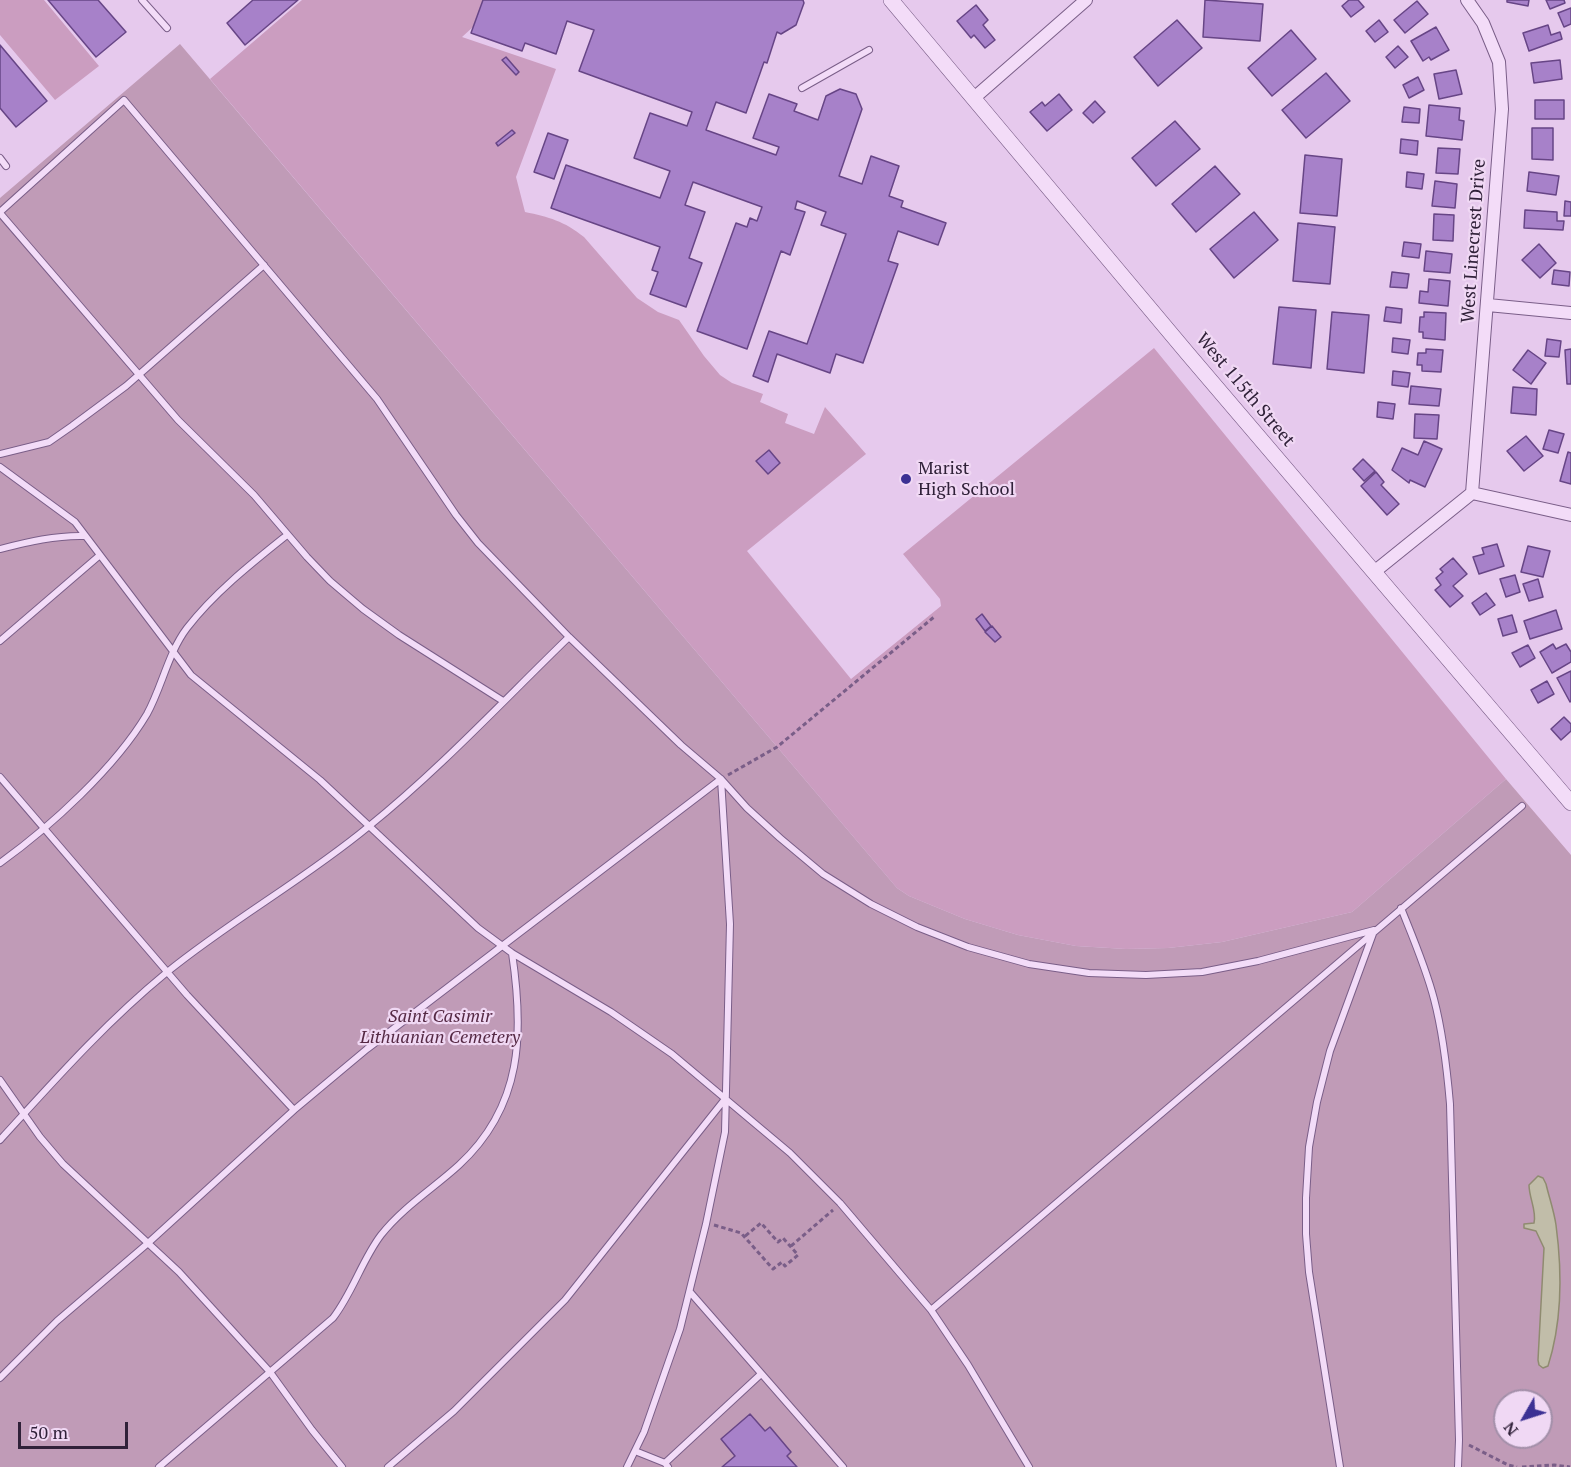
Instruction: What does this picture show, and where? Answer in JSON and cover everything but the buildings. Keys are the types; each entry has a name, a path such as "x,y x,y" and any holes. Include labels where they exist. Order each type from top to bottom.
{"street":[{"name":"West 115th Street","path":"891,0 1571,803"},
{"path":"974,98 1086,0"},
{"name":"West Linecrest Drive","path":"1467,0 1483,23 1499,62 1502,110 1472,493"},
{"path":"1488,305 1571,313"},
{"path":"1374,572 1472,493 1571,515"}],"lane":[{"path":"142,0 166,28"},
{"path":"802,88 869,50"},
{"path":"503,700 399,635 330,581 254,495 178,420 0,213 124,100 377,399 456,515 478,543 569,637 681,745 721,779 747,808 780,838 823,874 871,904 917,927 968,947 1029,964 1089,973 1146,975 1203,972 1258,961 1374,930"},
{"path":"0,158 6,166"},
{"path":"0,454 49,442 81,420 139,374 264,265"},
{"path":"0,467 75,522 191,675 320,780 478,928 512,953 611,1012 672,1054 790,1153 840,1203 931,1310 968,1365 1029,1467"},
{"path":"0,863 69,805 132,738 161,687 185,630 231,581 287,534"},
{"path":"0,549 41,539 68,535 85,536"},
{"path":"0,641 100,555"},
{"path":"0,1140 103,1029 168,972 369,826 405,797 569,637"},
{"path":"0,777 168,972 294,1110"},
{"path":"0,1378 57,1321 147,1244 294,1110 367,1049 721,779"},
{"path":"627,1467 644,1432 680,1329 706,1224 725,1132 730,924 721,779"},
{"path":"931,1310 1522,806"},
{"path":"1401,908 1420,955 1434,1000 1446,1063 1450,1104 1460,1440 1458,1467"},
{"path":"1340,1467 1309,1272 1306,1198 1309,1148 1317,1102 1330,1051 1374,930"},
{"path":"159,1467 333,1318 346,1300 381,1236 407,1209 458,1166 486,1136 497,1120 513,1078 516,1056 518,993 512,953"},
{"path":"0,1080 63,1164 179,1272 270,1372 342,1467"},
{"path":"388,1467 454,1411 565,1300 726,1098"},
{"path":"690,1292 843,1467"},
{"path":"635,1451 666,1465 761,1374"}],"path":[{"path":"721,779 777,747 934,617"},
{"path":"791,1246 840,1203"},
{"path":"706,1224 741,1233 744,1237 772,1269 782,1262 785,1266 798,1255 783,1238 778,1242 761,1222 744,1237"},
{"path":"1460,1440 1495,1459 1517,1467"},
{"path":"1522,1467 1554,1465 1570,1467"}],"shaded area":[{"path":"0,0 44,0 99,66 55,100 0,35"},
{"name":"Marist High School","path":"302,0 483,0 473,27 462,37 556,69 516,177 525,212 556,220 584,237 637,298 658,312 679,320 720,375 732,383 763,394 760,402 788,414 785,423 814,434 825,407 866,454 747,551 851,679 941,606 940,599 903,554 1154,348 1506,779 1352,912 1222,942 1168,948 1126,949 1076,946 1018,935 965,919 909,896 897,888 210,79"},
{"path":"1538,1176 1543,1178 1546,1184 1554,1215 1560,1278 1553,1349 1548,1366 1543,1368 1539,1365 1538,1360 1544,1248 1536,1231 1524,1228 1524,1224 1534,1223 1529,1185"}],"green space":[{"name":"Saint Casimir Lithuanian Cemetery","path":"180,44 897,888 909,896 965,919 1018,935 1076,946 1126,949 1168,948 1222,942 1352,912 1506,779 1571,855 1571,1467 0,1467 0,198"}],"place":[{"name":"Marist High School","path":"906,479"}]}
